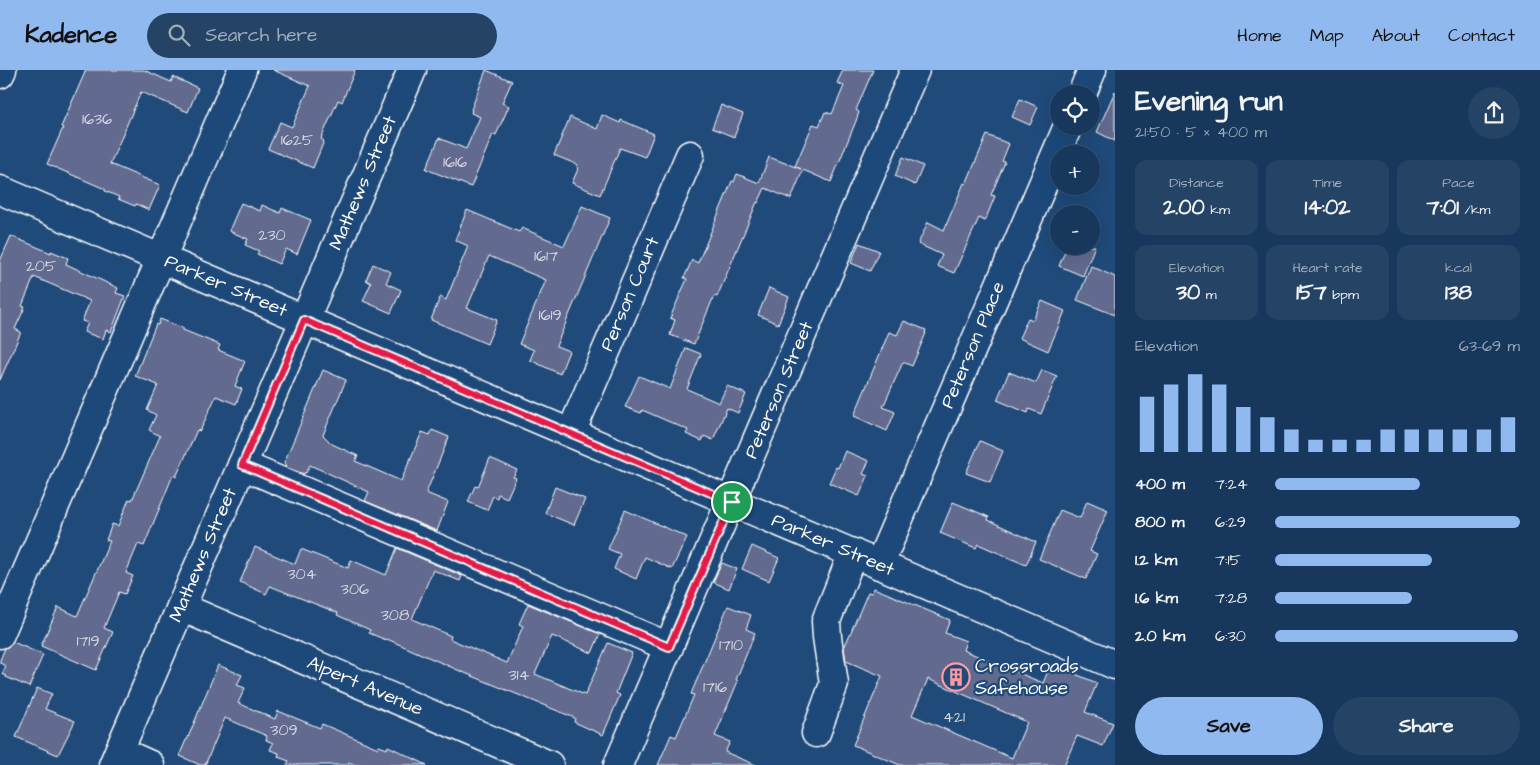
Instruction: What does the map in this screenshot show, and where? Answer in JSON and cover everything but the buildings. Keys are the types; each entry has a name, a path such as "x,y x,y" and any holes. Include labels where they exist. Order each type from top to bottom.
{"street":[{"path":"0,74 2,70"},
{"path":"0,634 242,70"},
{"name":"Mathews Street","path":"116,758 412,70"},
{"name":"Peterson Street","path":"618,765 915,70"},
{"path":"1086,85 1092,70"},
{"name":"Peterson Place","path":"879,565 1064,135"},
{"name":"Person Court","path":"571,433 690,155"},
{"name":"Parker Street","path":"0,190 1115,665"},
{"path":"242,465 669,647"},
{"path":"816,733 834,684 826,637 826,621 853,553"},
{"name":"Alpert Avenue","path":"181,607 549,765"},
{"path":"116,758 150,765"}],"place":[{"name":"Crossroads Safehouse","path":"956,677"}],"route":[{"path":"304,320 732,502 669,647 242,465 304,320"}]}
